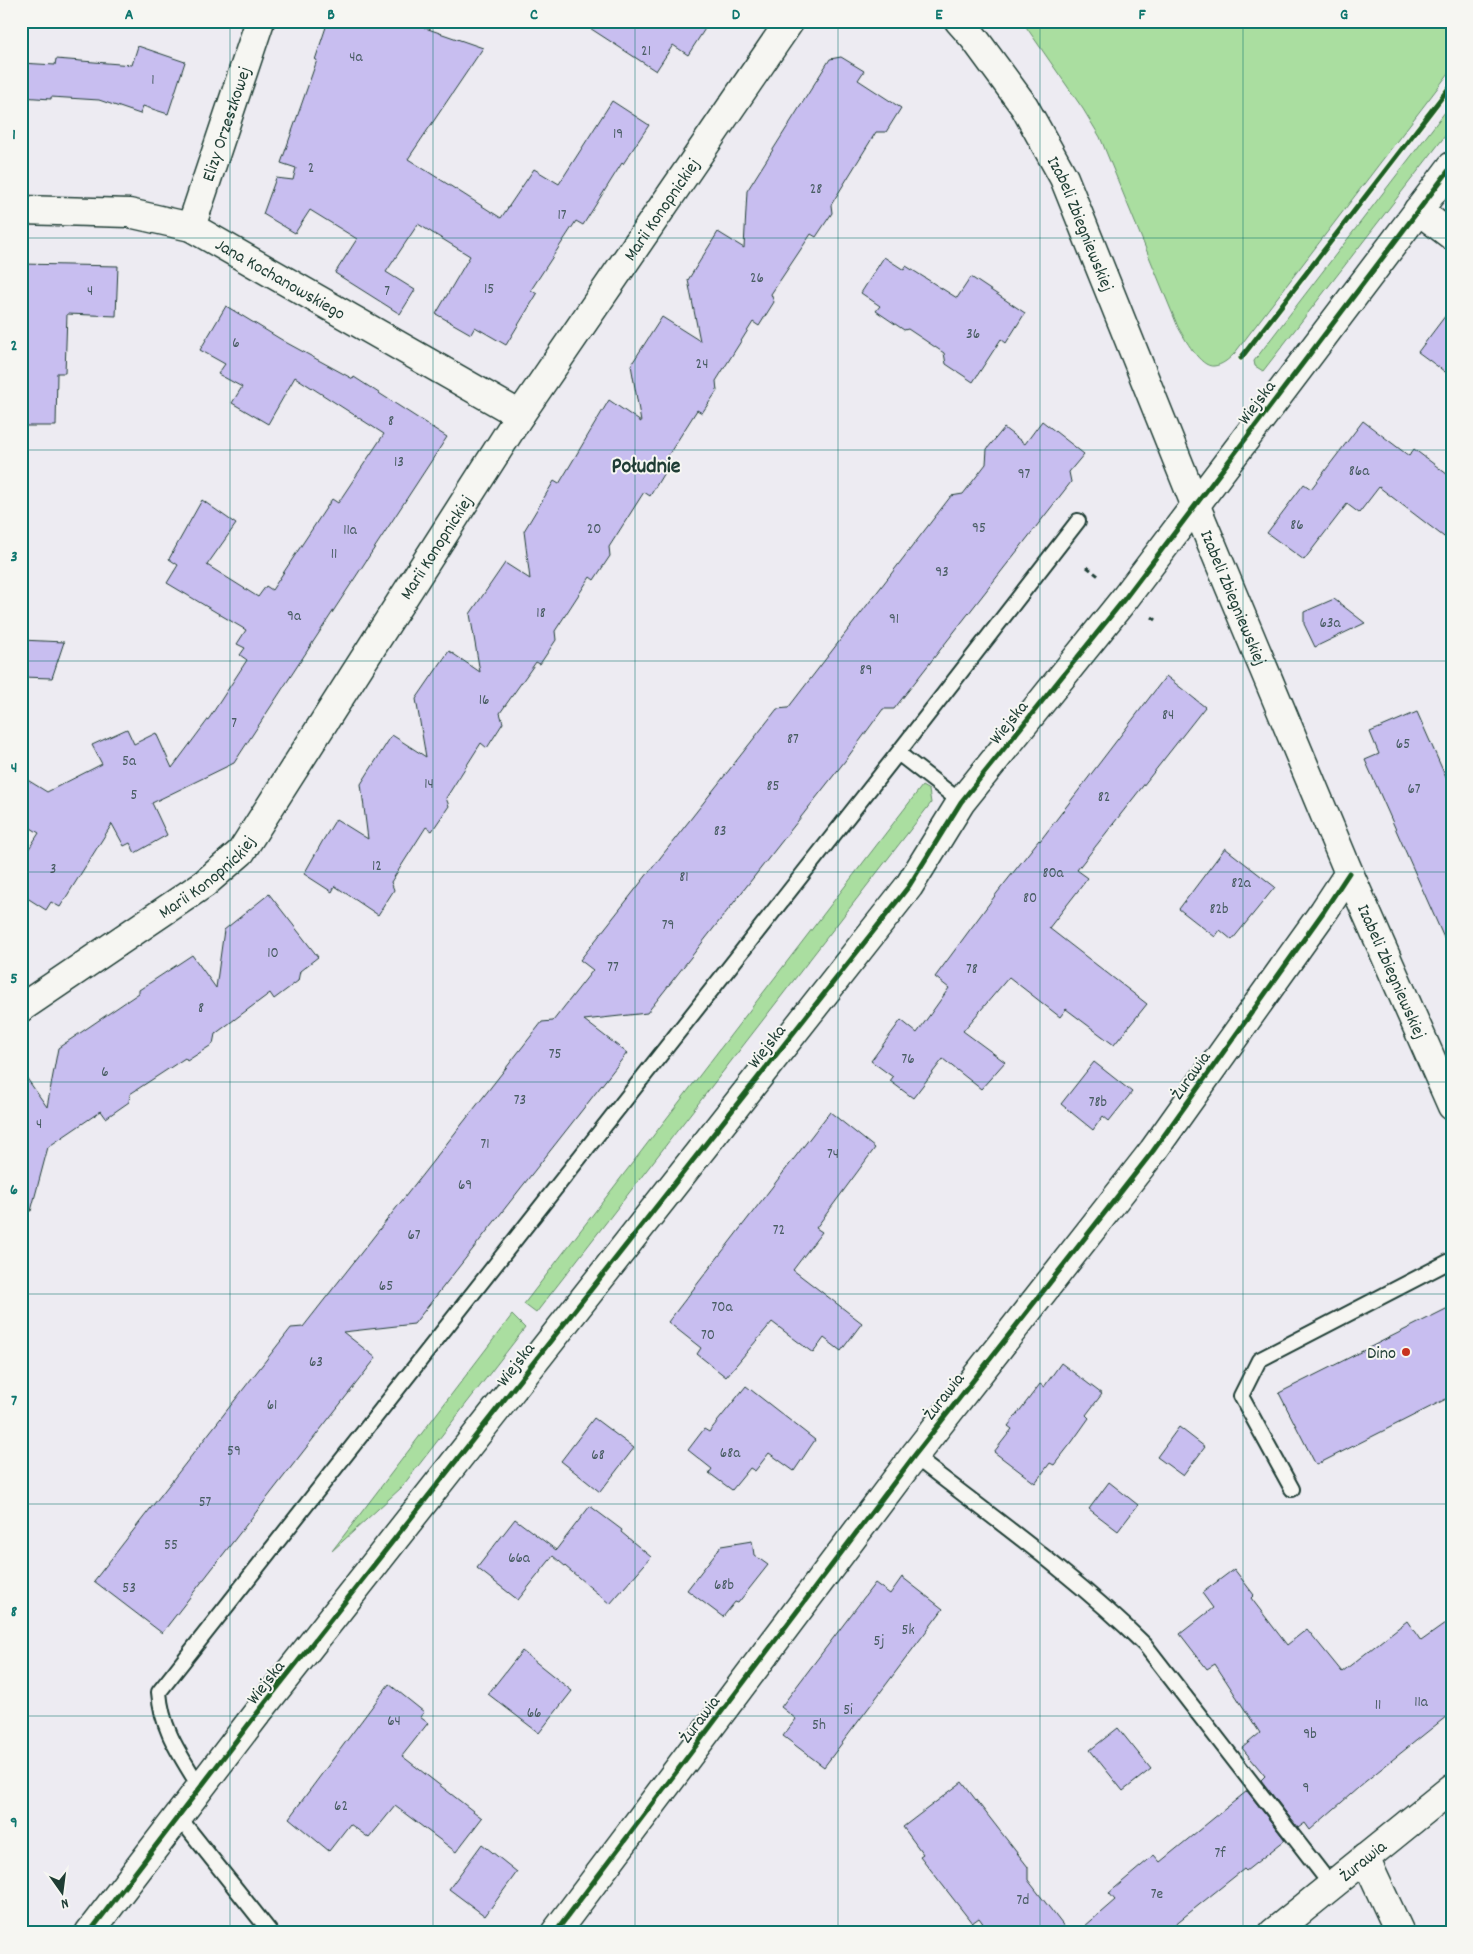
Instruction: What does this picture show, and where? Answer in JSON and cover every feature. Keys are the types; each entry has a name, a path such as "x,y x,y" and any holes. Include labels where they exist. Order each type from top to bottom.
{"street":[{"name":"Elizy Orzeszkowej","path":"191,227 260,21"},
{"name":"Marii Konopnickiej","path":"21,1008 204,884 241,852 520,415 790,21"},
{"name":"Izabeli Zbiegniewskiej","path":"958,21 974,38 1024,106 1064,178 1195,504 1348,873 1452,1106"},
{"name":"Wiejska","path":"89,1933 178,1816 909,886 961,802 1126,597 1452,166"},
{"name":"Jana Kochanowskiego","path":"21,210 129,212 191,227 520,415"},
{"path":"1418,210 1452,236"},
{"name":"Żurawia","path":"555,1933 914,1456 1153,1151 1318,919 1348,873"},
{"name":"Żurawia","path":"1273,1933 1452,1788"},
{"path":"1365,1858 1400,1933"}],"lane":[{"path":"200,1788 168,1736 160,1710 159,1692 898,753 1078,521"},
{"path":"898,753 961,802"},
{"path":"1292,1489 1241,1396 1259,1360 1452,1260"},
{"path":"914,1456 1080,1587 1145,1645 1331,1885"},
{"path":"178,1816 271,1933"}],"path":[{"path":"1241,358 1452,84"}],"green space":[{"path":"1022,21 1452,21 1452,69 1234,354 1220,365 1214,366 1203,362 1198,357 1178,327 1100,137 1083,109"},
{"path":"1452,103 1452,127 1263,371 1255,366 1254,361"},
{"path":"922,786 929,790 931,803 536,1313 524,1304"},
{"path":"512,1315 525,1328 401,1488 332,1551"}],"building":[{"path":"328,21 405,21 483,48 408,159 501,218 534,169 559,184 612,101 649,125 622,163 583,225 576,221 531,290 537,294 506,345 475,327 471,334 436,314 470,256 418,224 386,272 415,290 400,314 335,273 357,239 310,210 295,233 263,214 276,178 293,180 296,168 281,163 317,60 315,60"},
{"path":"579,21 710,21 688,55 673,45 656,71"},
{"path":"138,46 185,62 168,114 143,106 140,114 99,100 21,97 21,63 55,65 56,59 132,65"},
{"path":"841,57 864,71 858,80 901,108 886,132 876,132 831,205 832,213 816,237 811,234 771,294 774,302 759,326 753,322 716,381 717,391 702,413 697,410 664,462 665,471 650,496 644,492 609,547 610,556 594,580 590,577 555,631 556,640 540,664 536,662 500,713 503,723 487,748 481,743 446,798 449,806 432,831 426,827 391,882 394,890 378,915 335,886 332,892 304,874 336,819 368,839 361,784 392,735 426,757 416,699 449,651 480,672 470,614 505,563 530,579 524,531 554,481 559,484 609,400 641,422 631,365 662,317 700,341 688,280 718,232 744,248 747,191 830,59"},
{"path":"884,257 904,270 906,266 957,298 971,277 1025,313 1006,343 1001,339 973,382 946,364 944,353 908,329 904,330 876,311 880,306 861,293"},
{"path":"21,264 118,266 116,316 67,314 65,373 57,373 56,426 21,426"},
{"path":"226,306 287,343 353,379 354,377 447,437 234,763 152,803 167,835 135,853 130,843 124,846 112,824 60,907 51,902 46,910 21,894 21,861 39,833 21,822 21,776 47,792 102,764 92,745 127,729 134,744 156,733 172,768 210,717 247,660 240,655 245,648 237,644 246,630 167,583 178,565 169,559 202,500 236,524 207,565 258,597 266,586 272,590 332,499 338,503 384,434 295,377 268,424 232,403 242,387 218,374 225,364 200,350"},
{"path":"1452,307 1452,377 1418,352"},
{"path":"1042,421 1084,454 1069,472 1071,482 894,709 883,709 845,761 647,1013 584,1020 627,1053 414,1324 343,1332 376,1358 162,1633 94,1581 291,1328 303,1327 542,1022 553,1021 593,970 580,960 777,709 788,708 951,496 963,494 986,464 987,449 1004,428 1025,444"},
{"path":"1363,421 1409,456 1414,449 1452,478 1452,543 1379,487 1359,513 1347,504 1304,560 1267,533 1304,484 1311,489"},
{"path":"1334,599 1365,623 1315,647 1304,624 1304,612"},
{"path":"21,640 64,642 52,678 21,677"},
{"path":"1166,676 1205,707 1077,870 1088,878 1049,928 1147,1004 1114,1045 1066,1009 1060,1017 1009,977 963,1031 1005,1062 981,1089 943,1059 913,1098 890,1081 893,1077 871,1061 901,1020 917,1033 949,988 935,977 997,893 1040,841"},
{"path":"1417,712 1452,791 1452,956 1365,760 1379,754 1370,732"},
{"path":"1225,848 1275,887 1232,940 1220,930 1215,937 1179,909"},
{"path":"269,894 318,957 300,971 298,981 274,999 270,993 215,1034 213,1044 187,1061 185,1058 130,1094 129,1102 106,1118 101,1111 48,1147 31,1211 21,1210 21,1070 47,1107 58,1048 139,993 139,990 192,955 216,988 224,930"},
{"path":"1094,1062 1132,1092 1109,1121 1103,1116 1093,1130 1061,1104"},
{"path":"830,1112 875,1148 816,1228 822,1232 793,1270 862,1323 841,1351 824,1338 813,1353 772,1322 726,1377 697,1354 701,1348 668,1322"},
{"name":"Dino","path":"1452,1306 1452,1396 1316,1465 1279,1393"},
{"path":"1061,1363 1102,1394 1086,1415 1089,1418 1072,1442 1054,1465 1050,1463 1035,1483 994,1452 1012,1429 1008,1426 1040,1384 1044,1387"},
{"path":"746,1386 815,1440 794,1471 769,1453 755,1471 750,1468 732,1490 709,1473 712,1469 688,1450 704,1429 709,1432"},
{"path":"594,1418 634,1448 600,1492 561,1461"},
{"path":"1179,1427 1205,1447 1183,1476 1157,1457"},
{"path":"1109,1482 1138,1505 1118,1531 1089,1509"},
{"path":"590,1506 622,1530 621,1532 651,1557 610,1604 553,1556 518,1600 477,1568 515,1519 556,1550"},
{"path":"752,1541 754,1555 768,1565 738,1603 735,1602 723,1617 687,1590 721,1546"},
{"path":"1234,1569 1254,1595 1251,1598 1287,1645 1307,1629 1342,1672 1407,1621 1421,1641 1452,1619 1452,1712 1366,1781 1310,1830 1305,1823 1298,1828 1261,1780 1265,1776 1242,1748 1260,1733 1215,1664 1207,1669 1180,1634 1213,1608 1202,1593"},
{"path":"902,1577 943,1609 824,1767 783,1736 796,1719 781,1707 875,1583 890,1594"},
{"path":"522,1651 572,1691 539,1733 488,1694"},
{"path":"389,1684 424,1712 420,1717 428,1723 402,1756 482,1818 456,1852 395,1806 369,1838 350,1824 329,1851 289,1818"},
{"path":"1118,1728 1151,1769 1123,1791 1090,1750"},
{"path":"962,1782 1028,1867 1028,1880 1069,1933 990,1933 979,1918 972,1923 920,1856 923,1854 903,1827"},
{"path":"1247,1791 1285,1840 1246,1871 1244,1869 1164,1933 1077,1933 1115,1900 1109,1893 1154,1855 1160,1862"},
{"path":"482,1844 517,1872 485,1916 449,1889"}],"cycle path":[{"path":"1241,358 1452,84"},
{"path":"89,1933 255,1716 909,886 961,802 1126,597 1452,166"},
{"path":"555,1933 914,1456 1153,1151 1349,873"}],"place":[{"name":"Dino","path":"1406,1352"}],"district":[{"name":"Południe","path":"646,464"}]}
